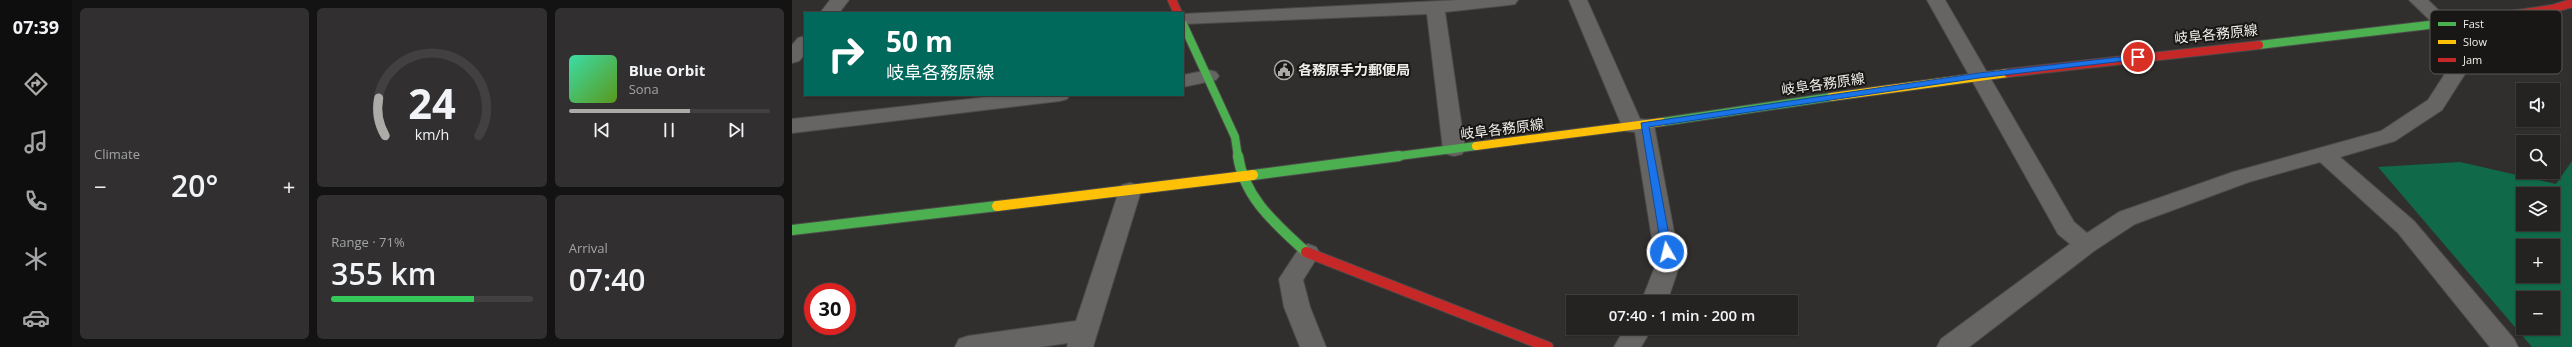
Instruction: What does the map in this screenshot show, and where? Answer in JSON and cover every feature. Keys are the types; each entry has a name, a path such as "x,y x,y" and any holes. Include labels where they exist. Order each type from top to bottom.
{"main road":[{"path":"1172,0 1178,12"},
{"name":"岐阜各務原線","path":"2545,10 2572,3"},
{"path":"1184,26 1209,76 1236,136 1241,176 1265,213 1308,253 1548,347"},
{"name":"岐阜各務原線","path":"792,230 1130,191 1454,149 1638,125 1979,76 2202,50 2430,27"}],"street":[{"path":"830,12 840,0"},
{"path":"1184,19 1435,8 1509,0"},
{"path":"1578,0 1638,125 1668,264 1657,295"},
{"path":"1936,0 2066,228 2086,245"},
{"path":"2418,0 2430,11"},
{"path":"1435,8 1454,149"},
{"path":"795,56 804,43"},
{"path":"1950,347 2086,245 2128,218 2241,177 2325,155 2388,136 2435,105 2455,74"},
{"path":"1184,81 1209,76"},
{"path":"792,126 1051,96"},
{"path":"2325,155 2406,227 2505,347"},
{"path":"968,347 1083,339 1130,191"},
{"path":"1308,253 1291,279 1297,307 1313,347"},
{"path":"1627,347 1634,335"}],"green space":[{"path":"2572,161 2572,347 2532,347 2522,335 2560,335 2560,291 2516,291 2516,328 2378,167 2460,162 2516,175 2516,179 2534,179 2556,184"}],"traffic: fast":[{"path":"2259,45 2430,25"},
{"path":"1184,26 1235,137 1241,176 1265,213 1306,252"},
{"path":"1662,122 1831,97"},
{"path":"1253,175 1476,146"},
{"path":"792,230 997,206"}],"traffic: slow":[{"path":"1831,97 2008,73"},
{"path":"1476,146 1662,122"},
{"path":"997,206 1253,175"}],"traffic: jam":[{"path":"1172,0 1178,12"},
{"path":"2545,10 2572,3"},
{"path":"2008,73 2259,45"},
{"path":"1306,252 1548,347"}],"place":[{"name":"各務原手力郵便局","path":"1284,70"}],"route":[{"path":"1667,252 1644,124 1979,76 2138,57"}]}
